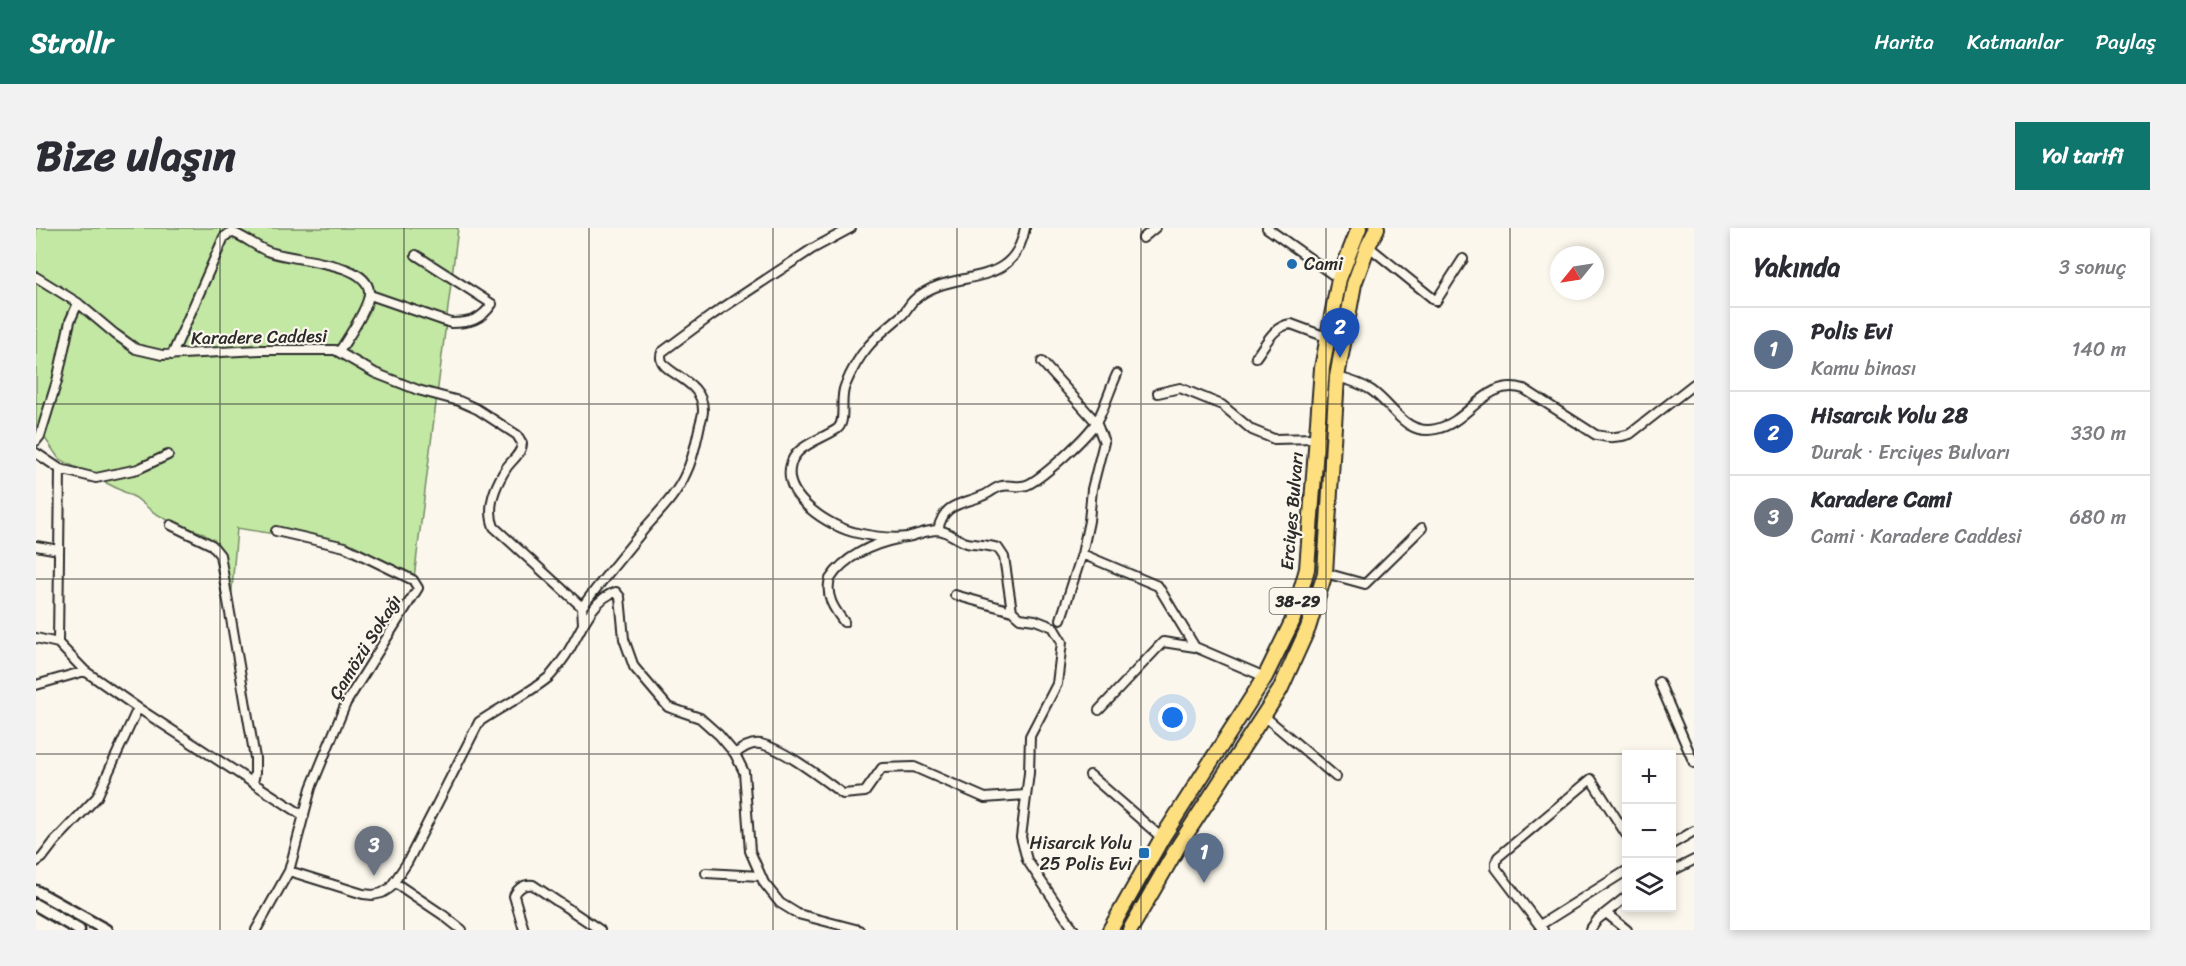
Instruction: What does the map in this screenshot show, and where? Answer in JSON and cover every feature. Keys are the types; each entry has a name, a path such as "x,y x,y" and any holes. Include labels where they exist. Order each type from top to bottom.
{"highway":[{"name":"Erciyes Bulvarı","path":"1110,930 1162,838 1265,677 1292,622 1307,569 1322,368 1339,279 1359,228"},
{"name":"Erciyes Bulvarı","path":"1130,930 1179,845 1285,681 1308,628 1325,573 1337,377 1354,284 1377,228"}],"street":[{"path":"583,624 582,607 670,498 686,473 696,445 703,411 701,400 697,390 663,365 660,358 662,352 712,315 812,249 851,228"},
{"path":"904,537 856,533 834,524 813,511 792,488 790,469 792,460 797,453 840,426 843,418 841,404 845,385 871,341 903,315 914,300 930,289 977,277 1005,266 1018,251 1025,228"},
{"path":"1143,238 1155,228"},
{"path":"1267,228 1339,279"},
{"path":"172,355 224,237 229,232 269,252 308,262 343,267 362,277 369,287 369,299 339,352"},
{"path":"1368,246 1436,301 1463,259"},
{"path":"369,295 451,323 471,321 485,314 492,304 416,255"},
{"name":"Karadere Caddesi","path":"36,277 78,303 136,349 162,355 260,350 336,350 375,373 477,409 519,437 522,443 522,449 508,466 497,486 490,512 491,520 499,533 582,607"},
{"path":"36,441 40,436 57,381 70,321 78,303"},
{"path":"1256,357 1275,331 1285,325 1291,324 1329,338"},
{"path":"1042,362 1096,422 1104,442 1092,489 1089,521 1082,554 1061,620"},
{"path":"938,530 943,517 955,505 974,500 1002,486 1022,486 1030,483 1065,455 1096,422 1117,374"},
{"path":"1337,377 1355,382 1372,391 1407,425 1421,430 1435,429 1455,421 1495,390 1515,386 1524,389 1596,435 1608,438 1619,438 1630,434 1694,384"},
{"path":"1158,393 1180,388 1222,405 1252,430 1274,439 1316,438"},
{"path":"36,453 60,470 96,478 138,469 168,455"},
{"path":"58,643 60,470"},
{"path":"171,525 212,544 220,555 255,758 253,783"},
{"path":"1325,573 1365,584 1422,528"},
{"path":"844,622 830,600 828,585 833,574 859,553 876,544 938,530 965,542 1001,550 1012,611"},
{"name":"Çamözü Sokağı","path":"276,531 354,550 414,580 418,588 346,703 311,788 289,871"},
{"path":"36,546 59,550"},
{"path":"1082,554 1158,586 1196,647"},
{"path":"256,930 289,871 373,895 382,893 394,882 407,863 479,722 551,676 602,598 617,592 620,597 624,639 634,667 668,707 700,718 735,754 744,772 750,851 764,883 780,903 798,914 859,930"},
{"path":"955,595 1012,611 1020,618 1035,620 1053,627 1062,642 1057,684 1030,736 1021,837 1027,860 1074,930"},
{"path":"36,638 58,643 85,671 304,816"},
{"path":"1099,710 1163,642 1196,647 1265,677"},
{"path":"36,685 85,671"},
{"path":"1659,682 1694,763"},
{"path":"36,862 97,797 138,708"},
{"path":"1263,715 1336,777"},
{"path":"735,754 751,744 761,744 794,760 843,794 865,792 882,768 914,767 985,798 1026,795"},
{"path":"1090,775 1162,838"},
{"path":"1622,828 1591,779 1498,857 1496,862 1496,868 1542,928 1622,874"},
{"path":"1676,841 1694,831"},
{"path":"1676,869 1694,860"},
{"path":"706,873 760,876"},
{"path":"394,882 462,930"},
{"path":"524,930 514,896 519,888 528,884 533,885 600,930"},
{"path":"36,891 106,930"},
{"path":"1590,930 1598,919 1622,900"},
{"path":"36,905 79,930"},
{"path":"1606,913 1627,930"}],"green space":[{"path":"36,228 458,228 414,578 355,547 237,528 231,601 213,543 203,533 171,522 153,512 136,498 59,459 36,425"}],"place":[{"name":"Cami","path":"1292,264"},
{"name":"Hisarcık Yolu 28","path":"1340,358"},
{"name":"Hisarcık Yolu 25 Polis Evi","path":"1144,853"},
{"name":"Karadere Cami","path":"374,876"},
{"name":"Polis Evi","path":"1204,883"}]}
